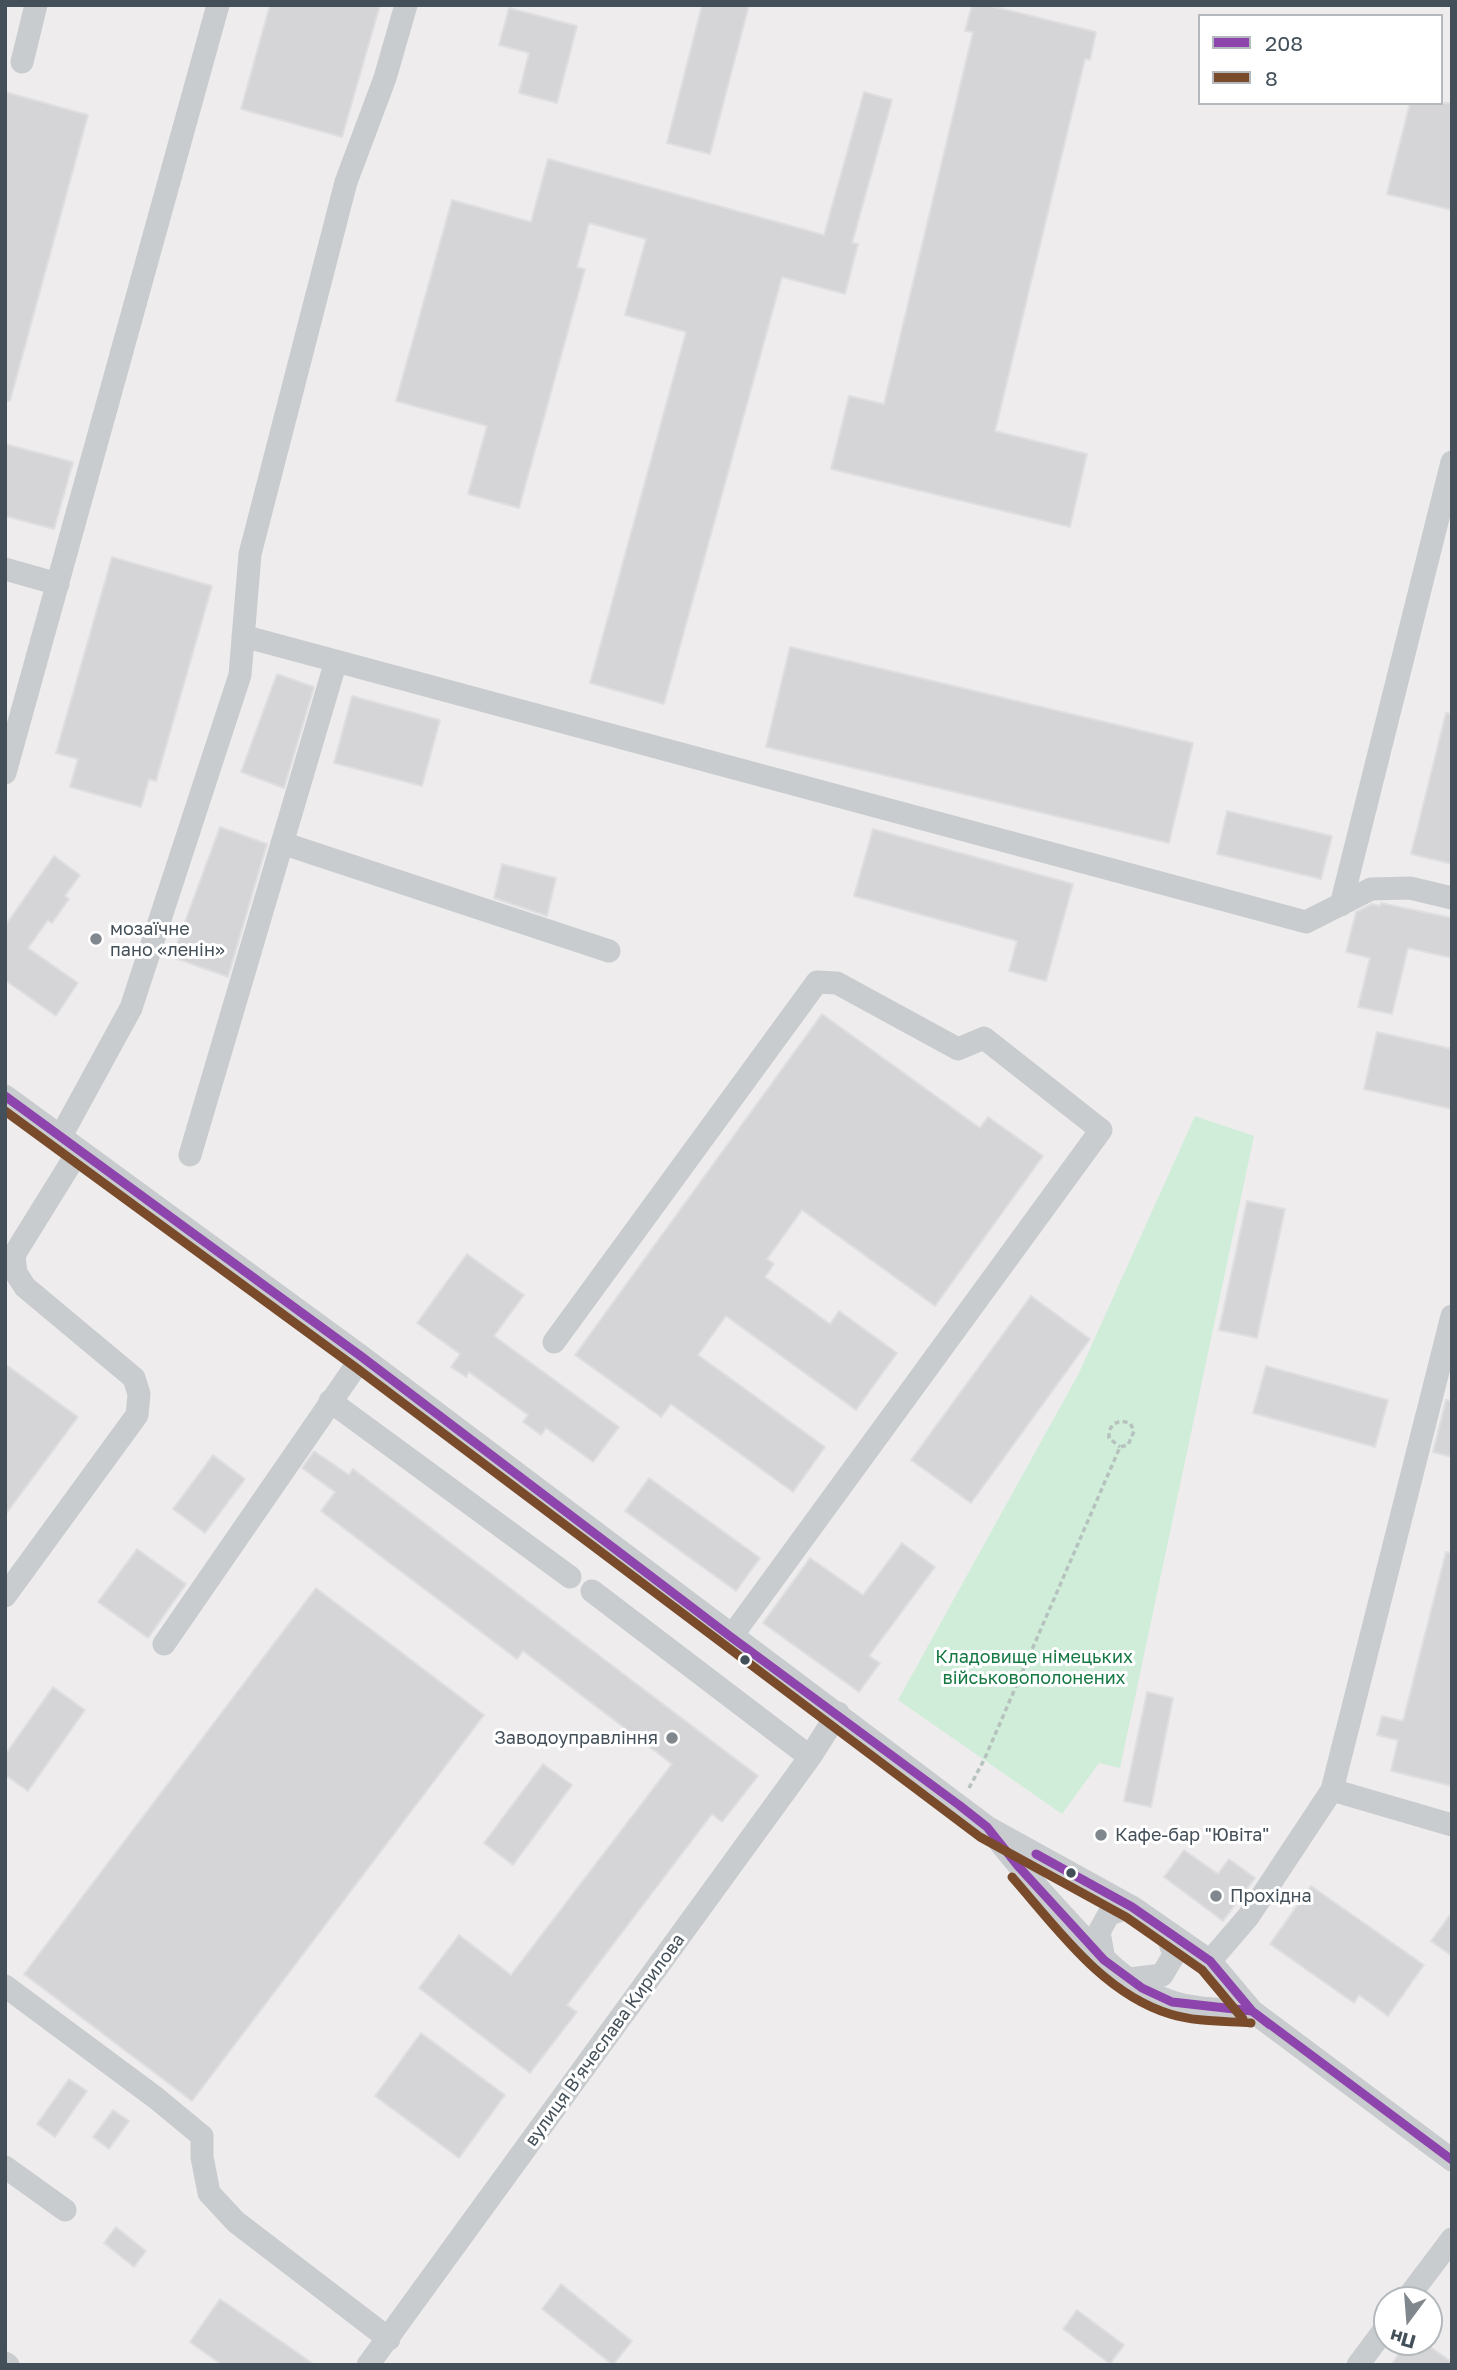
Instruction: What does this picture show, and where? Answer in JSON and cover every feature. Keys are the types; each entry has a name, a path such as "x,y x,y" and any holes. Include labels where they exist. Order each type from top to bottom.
{"street":[{"path":"22,62 36,5"},
{"path":"5,773 218,5"},
{"path":"5,1596 137,1415 139,1394 134,1378 25,1287 16,1273 14,1255 70,1143 131,1008 240,676 250,554 346,181 385,78 406,5"},
{"path":"1341,905 1450,474"},
{"path":"5,569 58,584"},
{"path":"243,636 1306,922 1371,889 1409,888 1452,898"},
{"path":"190,1155 337,661"},
{"path":"282,843 609,951"},
{"path":"554,1342 817,982 837,984 958,1049 984,1038 1101,1130 731,1637"},
{"path":"5,1097 362,1357 987,1827 1132,1907 1210,1961 1252,2011 1452,2160"},
{"path":"1210,1961 1248,1917 1332,1790 1452,1316"},
{"path":"164,1644 362,1357"},
{"path":"330,1401 570,1577"},
{"path":"592,1591 810,1757"},
{"name":"вулиця Вʼячеслава Кирилова","path":"368,2365 810,1757 838,1713"},
{"path":"1332,1790 1452,1825"},
{"path":"987,1827 1018,1866 1104,1960 1130,1979 1172,2002 1252,2011"},
{"path":"1104,1960 1099,1932 1109,1913 1132,1907"},
{"path":"1130,1979 1162,1975 1174,1955 1166,1931"},
{"path":"5,1986 156,2098 202,2136 202,2157 209,2193 236,2222 389,2339"},
{"path":"5,2167 65,2210"},
{"path":"1417,2286 1452,2239"},
{"path":"1358,2365 1373,2345"}],"path":[{"path":"1121,1420 1130,1423 1134,1431 1128,1445 1120,1447 1110,1438 1109,1431 1113,1424 1121,1420"},
{"path":"960,1805 984,1760 1120,1447"}],"green space":[{"name":"Кладовище німецьких військовополонених","path":"1195,1116 1254,1136 1120,1768 1099,1763 1062,1814 898,1700 1079,1373"}],"building":[{"path":"270,5 380,5 342,137 241,109"},
{"path":"702,5 749,5 710,154 667,143"},
{"path":"972,5 987,5 1096,32 1090,60 1085,59 995,431 1087,454 1070,527 831,469 849,396 884,404 973,32 965,31"},
{"path":"509,8 577,26 557,103 519,93 529,53 499,45"},
{"path":"5,92 88,115 10,401 5,401"},
{"path":"864,92 892,100 852,243 858,244 845,294 782,277 664,704 590,683 686,332 625,315 646,239 589,223 577,267 585,269 519,508 468,494 487,426 396,401 452,200 531,222 548,159 824,235"},
{"path":"1452,103 1452,210 1387,194 1409,105"},
{"path":"5,444 73,462 54,529 5,516"},
{"path":"112,557 212,586 156,781 149,779 141,807 70,787 78,759 56,753"},
{"path":"790,647 1193,743 1169,843 766,747"},
{"path":"277,674 314,687 284,788 241,772"},
{"path":"352,696 440,720 422,786 334,763"},
{"path":"1446,713 1452,714 1452,864 1411,854"},
{"path":"1227,811 1332,836 1321,879 1217,854"},
{"path":"220,827 267,844 228,977 172,957"},
{"path":"873,829 1073,884 1046,981 1009,971 1017,941 854,896"},
{"path":"54,856 80,875 65,896 69,899 52,923 48,920 28,948 78,983 56,1016 5,980 5,926"},
{"path":"502,864 556,878 547,916 494,898"},
{"path":"1381,903 1452,918 1452,958 1408,948 1392,1014 1358,1007 1370,958 1346,952 1356,912 1372,904 1380,906"},
{"path":"822,1014 980,1128 988,1117 1043,1156 935,1306 802,1210 767,1259 774,1264 765,1277 830,1324 839,1311 897,1353 856,1410 726,1316 698,1355 825,1447 793,1492 671,1404 661,1417 575,1355"},
{"path":"1377,1032 1452,1049 1452,1109 1364,1089"},
{"path":"1247,1201 1285,1209 1257,1338 1219,1330"},
{"path":"467,1254 524,1295 494,1336 619,1427 593,1462 546,1428 541,1435 523,1422 528,1415 469,1372 466,1377 451,1367 460,1354 417,1323"},
{"path":"1031,1296 1090,1339 971,1503 911,1460"},
{"path":"5,1364 78,1417 5,1515"},
{"path":"1266,1366 1388,1400 1375,1447 1253,1413"},
{"path":"1446,1400 1452,1401 1452,1457 1433,1452"},
{"path":"314,1451 349,1475 353,1469 758,1776 722,1822 712,1814 567,2005 577,2012 530,2073 419,1988 459,1935 511,1975 672,1764 523,1651 517,1659 321,1511 335,1492 302,1468"},
{"path":"213,1455 245,1479 205,1533 173,1509"},
{"path":"649,1478 760,1558 736,1591 625,1511"},
{"path":"902,1543 935,1567 869,1656 880,1663 859,1692 763,1623 810,1558 863,1595"},
{"path":"137,1549 186,1584 148,1638 98,1602"},
{"path":"1446,1552 1452,1553 1452,1786 1391,1771 1398,1740 1377,1735 1382,1716 1403,1721"},
{"path":"316,1588 484,1715 192,2101 24,1974"},
{"path":"53,1687 85,1710 28,1791 5,1775 5,1755"},
{"path":"1147,1692 1173,1698 1151,1807 1124,1801"},
{"path":"543,1764 572,1785 513,1865 484,1843"},
{"name":"Прохідна","path":"1184,1850 1218,1874 1229,1859 1255,1878 1223,1921 1164,1877"},
{"path":"1311,1886 1424,1965 1388,2016 1359,1995 1354,2003 1270,1944"},
{"path":"1452,1912 1452,1956 1431,1941"},
{"path":"421,2033 505,2095 459,2158 375,2096"},
{"path":"69,2079 87,2091 55,2137 37,2124"},
{"path":"113,2110 129,2121 109,2149 93,2137"},
{"path":"116,2227 146,2251 134,2267 104,2243"},
{"path":"561,2284 632,2341 613,2365 542,2309"},
{"path":"220,2299 315,2365 222,2365 190,2342"},
{"path":"1077,2310 1124,2345 1110,2364 1063,2329"},
{"path":"1397,2356 1443,2356 1452,2362 1452,2365 1391,2365"}],"transit line":[{"name":"208","path":"5,1096 362,1357 731,1637 959,1805 987,1827 1018,1866 1104,1960 1142,1988 1172,2002 1252,2011 1452,2160"},
{"name":"8","path":"5,1111 355,1367 980,1837 1126,1917 1202,1970 1243,2019"},
{"name":"208","path":"1036,1854 1132,1907 1210,1961 1252,2011 1270,2025"},
{"name":"8","path":"1012,1877 1082,1957 1123,1991 1146,2004 1180,2017 1251,2023"}],"place":[{"name":"мозаїчне пано «ленін»","path":"96,939"},
{"name":"Заводоуправління","path":"672,1738"},
{"name":"Кафе-бар \"Ювіта\"","path":"1101,1835"},
{"name":"Прохідна","path":"1216,1896"}]}
